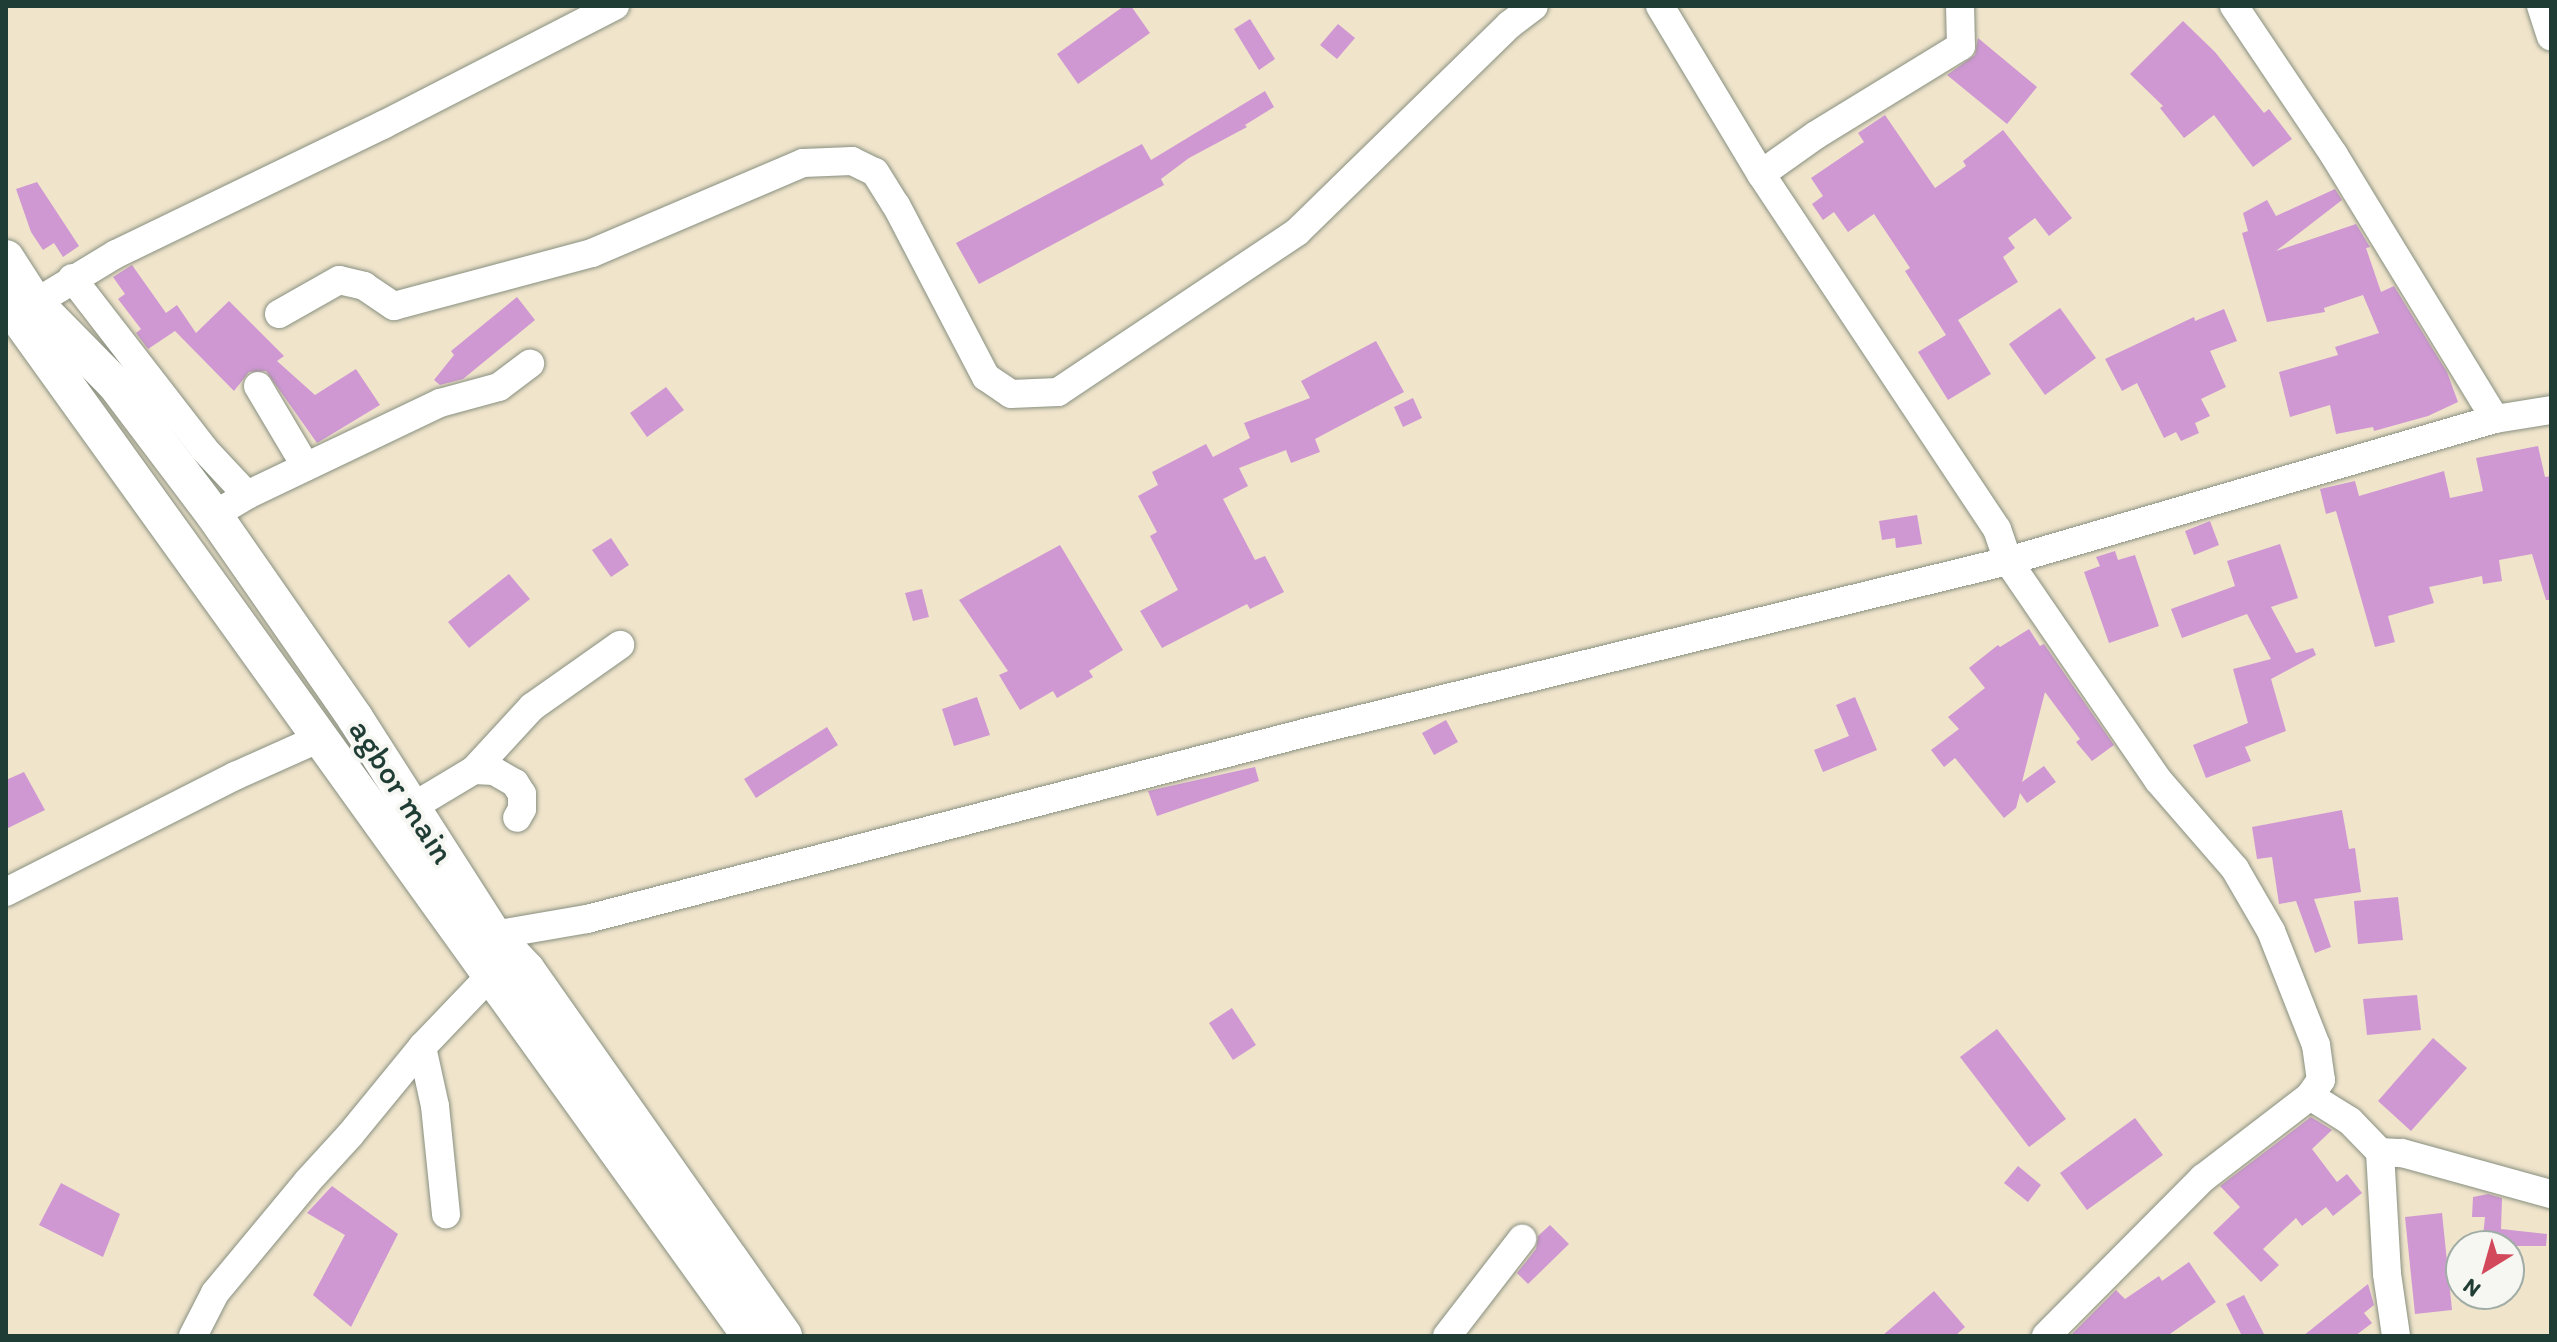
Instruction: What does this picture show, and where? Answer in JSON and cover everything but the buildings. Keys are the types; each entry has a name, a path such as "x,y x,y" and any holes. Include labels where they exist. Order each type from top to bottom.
{"main road":[{"name":"agbor main","path":"6,258 20,302 489,977 784,1336"},
{"name":"agbor main","path":"20,302 115,384 214,515 414,806 494,935 527,970 673,1204 750,1336"}],"street":[{"path":"20,302 615,6"},
{"path":"279,314 339,280 364,286 394,306 592,253 803,163 852,161 875,172 896,205 986,377 1011,394 1058,392 1297,232 1509,25 1534,6"},
{"path":"1660,6 1761,174 1997,529 2008,561 2158,780 2235,869 2271,931 2316,1045 2321,1080 2310,1096 2203,1178 2046,1336"},
{"path":"1761,174 1816,135 1961,46 1960,6"},
{"path":"2234,6 2334,155 2495,419"},
{"path":"2541,6 2551,36"},
{"path":"72,278 204,449 247,495"},
{"path":"214,515 247,495 440,403 499,387 530,364"},
{"path":"258,386 306,467"},
{"path":"494,935 587,919 1296,735 2008,561 2495,419 2551,410"},
{"path":"414,806 474,770 532,707 620,645"},
{"path":"6,892 235,776 322,737"},
{"path":"474,770 494,771 515,783 522,794 522,809 517,818"},
{"path":"193,1336 215,1293 422,1047 489,977"},
{"path":"422,1047 435,1106 446,1214"},
{"path":"2310,1096 2350,1121 2380,1152 2387,1274 2396,1336"},
{"path":"2380,1152 2402,1153 2551,1194"},
{"path":"1447,1336 1522,1239"}]}
